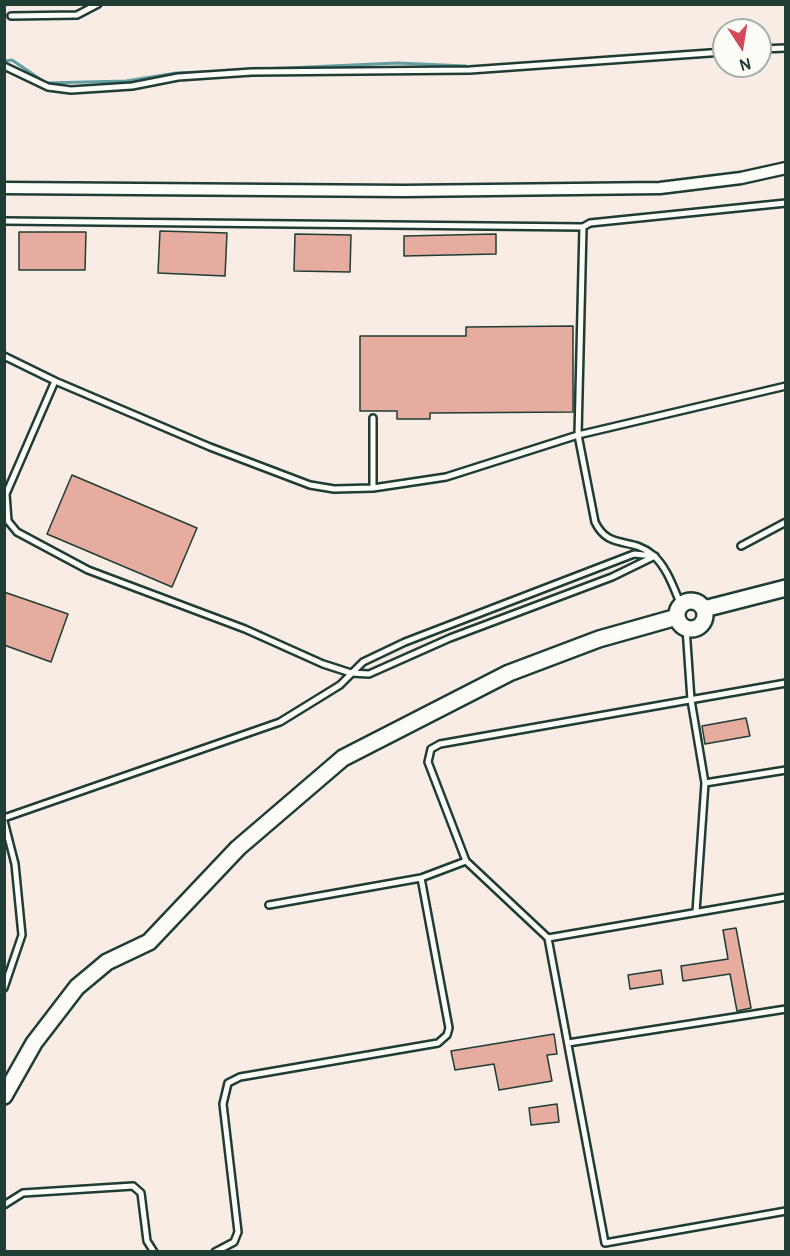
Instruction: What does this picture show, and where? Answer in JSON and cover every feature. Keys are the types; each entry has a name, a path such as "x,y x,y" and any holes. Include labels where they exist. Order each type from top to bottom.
{"main road":[{"path":"704,609 786,588"},
{"path":"4,1096 34,1043 77,987 107,962 149,942 238,848 343,758 509,673 599,639 682,616 694,601 704,609"},
{"path":"682,616 695,628 703,623 704,609"}],"street":[{"path":"4,188 404,192 660,189 741,178 786,168"}],"lane":[{"path":"11,16 77,15 98,4"},
{"path":"4,66 48,87 71,90 132,86 178,77 252,72 470,70 712,53"},
{"path":"4,221 583,227 590,223 786,203"},
{"path":"583,227 578,435 592,512 600,534 611,541 634,543 655,556 682,616 691,700 705,783 696,912"},
{"path":"4,356 55,381 210,447 310,485 334,489 373,488 446,477 578,435 786,386"},
{"path":"55,381 7,488 8,521 17,531 32,542 88,570 245,629 323,664 351,673 369,674 450,638 612,577 655,556"},
{"path":"373,418 373,488"},
{"path":"741,546 786,522"},
{"path":"5,986 22,935 15,864 4,819 280,722 326,695 363,662 405,642 634,554 655,556"},
{"path":"786,683 440,744 431,749 428,762 466,861 548,938 605,1243 786,1211"},
{"path":"705,783 786,770"},
{"path":"269,905 421,878 466,861"},
{"path":"215,1251 234,1242 238,1232 223,1104 228,1083 240,1077 438,1043 447,1035 448,1028 421,878"},
{"path":"548,938 786,897"},
{"path":"568,1043 786,1009"},
{"path":"4,1205 23,1193 133,1186 141,1193 147,1241 154,1251"}],"building":[{"path":"160,231 227,233 225,276 158,273"},
{"path":"19,232 86,232 85,270 19,270"},
{"path":"295,234 351,235 350,272 294,271"},
{"path":"496,234 496,254 404,256 404,236"},
{"path":"573,326 573,412 430,413 430,419 397,419 397,411 360,411 360,336 466,336 466,327"},
{"path":"72,475 197,528 172,587 47,534"},
{"path":"4,592 68,614 51,662 4,645"},
{"path":"746,718 750,736 705,744 702,726"},
{"path":"736,928 751,1008 737,1011 730,974 683,981 681,966 728,959 723,930"},
{"path":"661,970 663,984 630,989 628,975"},
{"path":"554,1034 557,1054 547,1055 552,1081 499,1090 494,1064 455,1070 451,1051"},
{"path":"557,1104 559,1122 531,1125 529,1108"}],"waterway":[{"path":"4,61 12,60 46,83 126,81 176,73 230,71"},
{"path":"264,69 397,63 466,66"}]}
